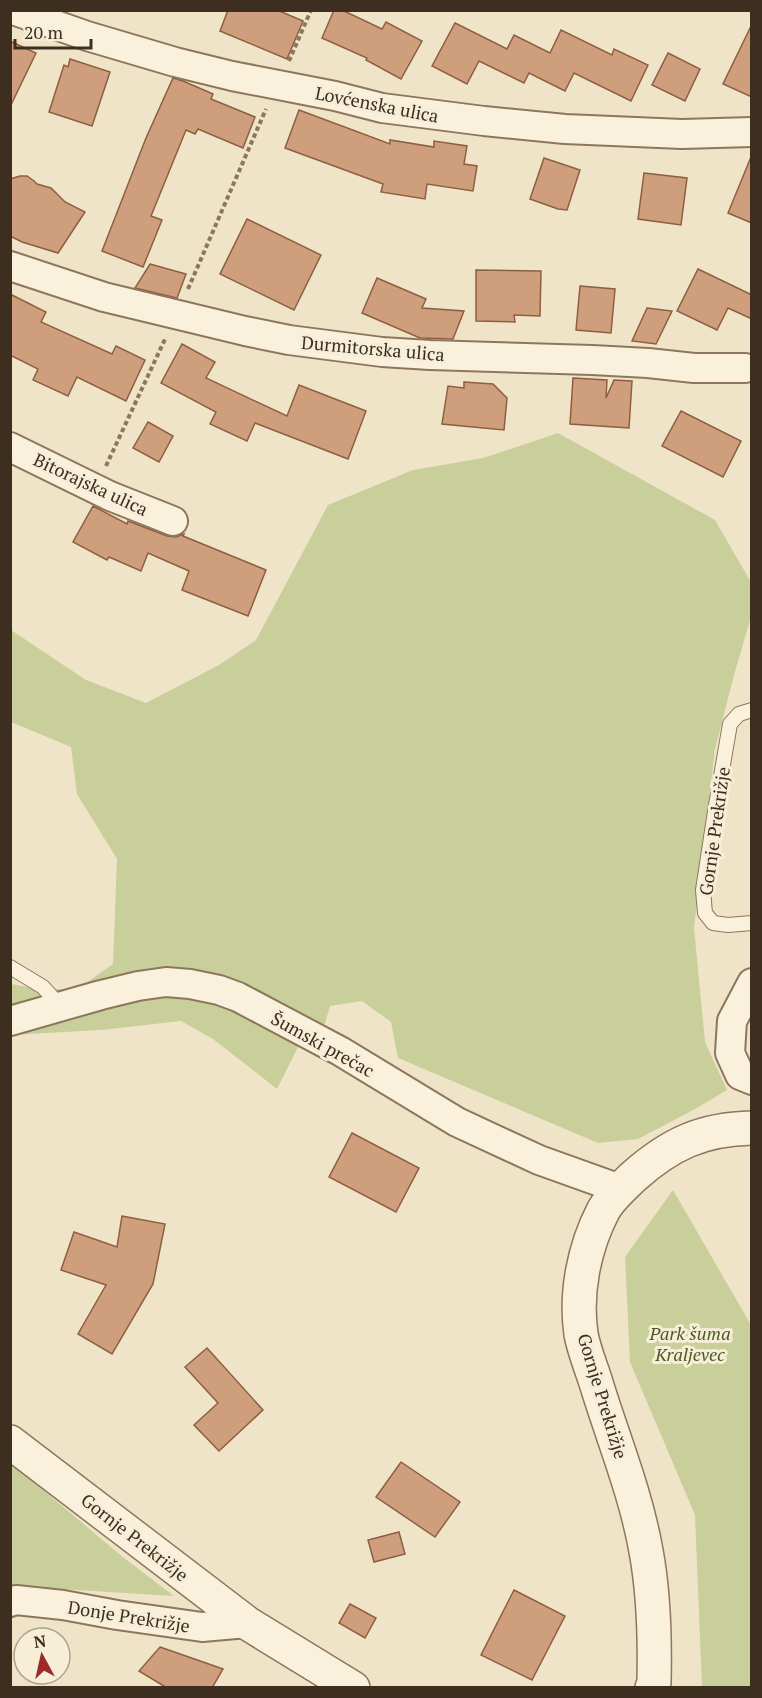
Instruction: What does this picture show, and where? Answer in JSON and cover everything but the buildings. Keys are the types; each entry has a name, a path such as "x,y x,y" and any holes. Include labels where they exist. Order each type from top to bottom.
{"street":[{"name":"Lovćenska ulica","path":"14,10 87,36 175,62 382,108 566,129 682,135 752,132"},
{"name":"Durmitorska ulica","path":"10,266 104,297 289,340 406,354 592,360 694,368 745,368"},
{"name":"Bitorajska ulica","path":"10,447 110,496 172,521"},
{"name":"Šumski prečac","path":"10,1021 101,995 166,982 219,990 238,997 331,1046 457,1122 539,1160 620,1189"},
{"path":"752,983 732,1021 730,1053 740,1075 752,1080"},
{"name":"Gornje Prekrižje","path":"652,1688 655,1632 646,1551 627,1471 581,1334 579,1288 584,1260 604,1209 620,1189 650,1162 675,1145 710,1132 752,1128"},
{"name":"Gornje Prekrižje","path":"10,1442 247,1623 353,1688"},
{"name":"Donje Prekrižje","path":"10,1602 16,1600 63,1605 202,1627 247,1623"}],"lane":[{"name":"Gornje Prekrižje","path":"752,710 740,714 730,724 703,890 705,914 713,922 728,925 752,923"},
{"path":"10,967 43,987 61,1007"}],"path":[{"path":"285,70 311,10"}],"green space":[{"path":"558,433 715,520 752,584 751,617 715,749 694,928 705,1042 727,1090 638,1139 598,1143 398,1058 391,1022 362,1001 330,1006 323,1030 299,1045 277,1089 213,1039 181,1021 101,1030 11,1035 11,984 76,990 113,964 117,859 77,794 71,747 11,722 11,630 86,680 146,703 219,665 256,640 328,505 413,470 483,458"},
{"name":"Park šuma Kraljevec","path":"673,1190 751,1325 751,1687 702,1687 695,1515 630,1362 625,1257"},
{"path":"11,1463 124,1558 174,1596 11,1586"}]}
